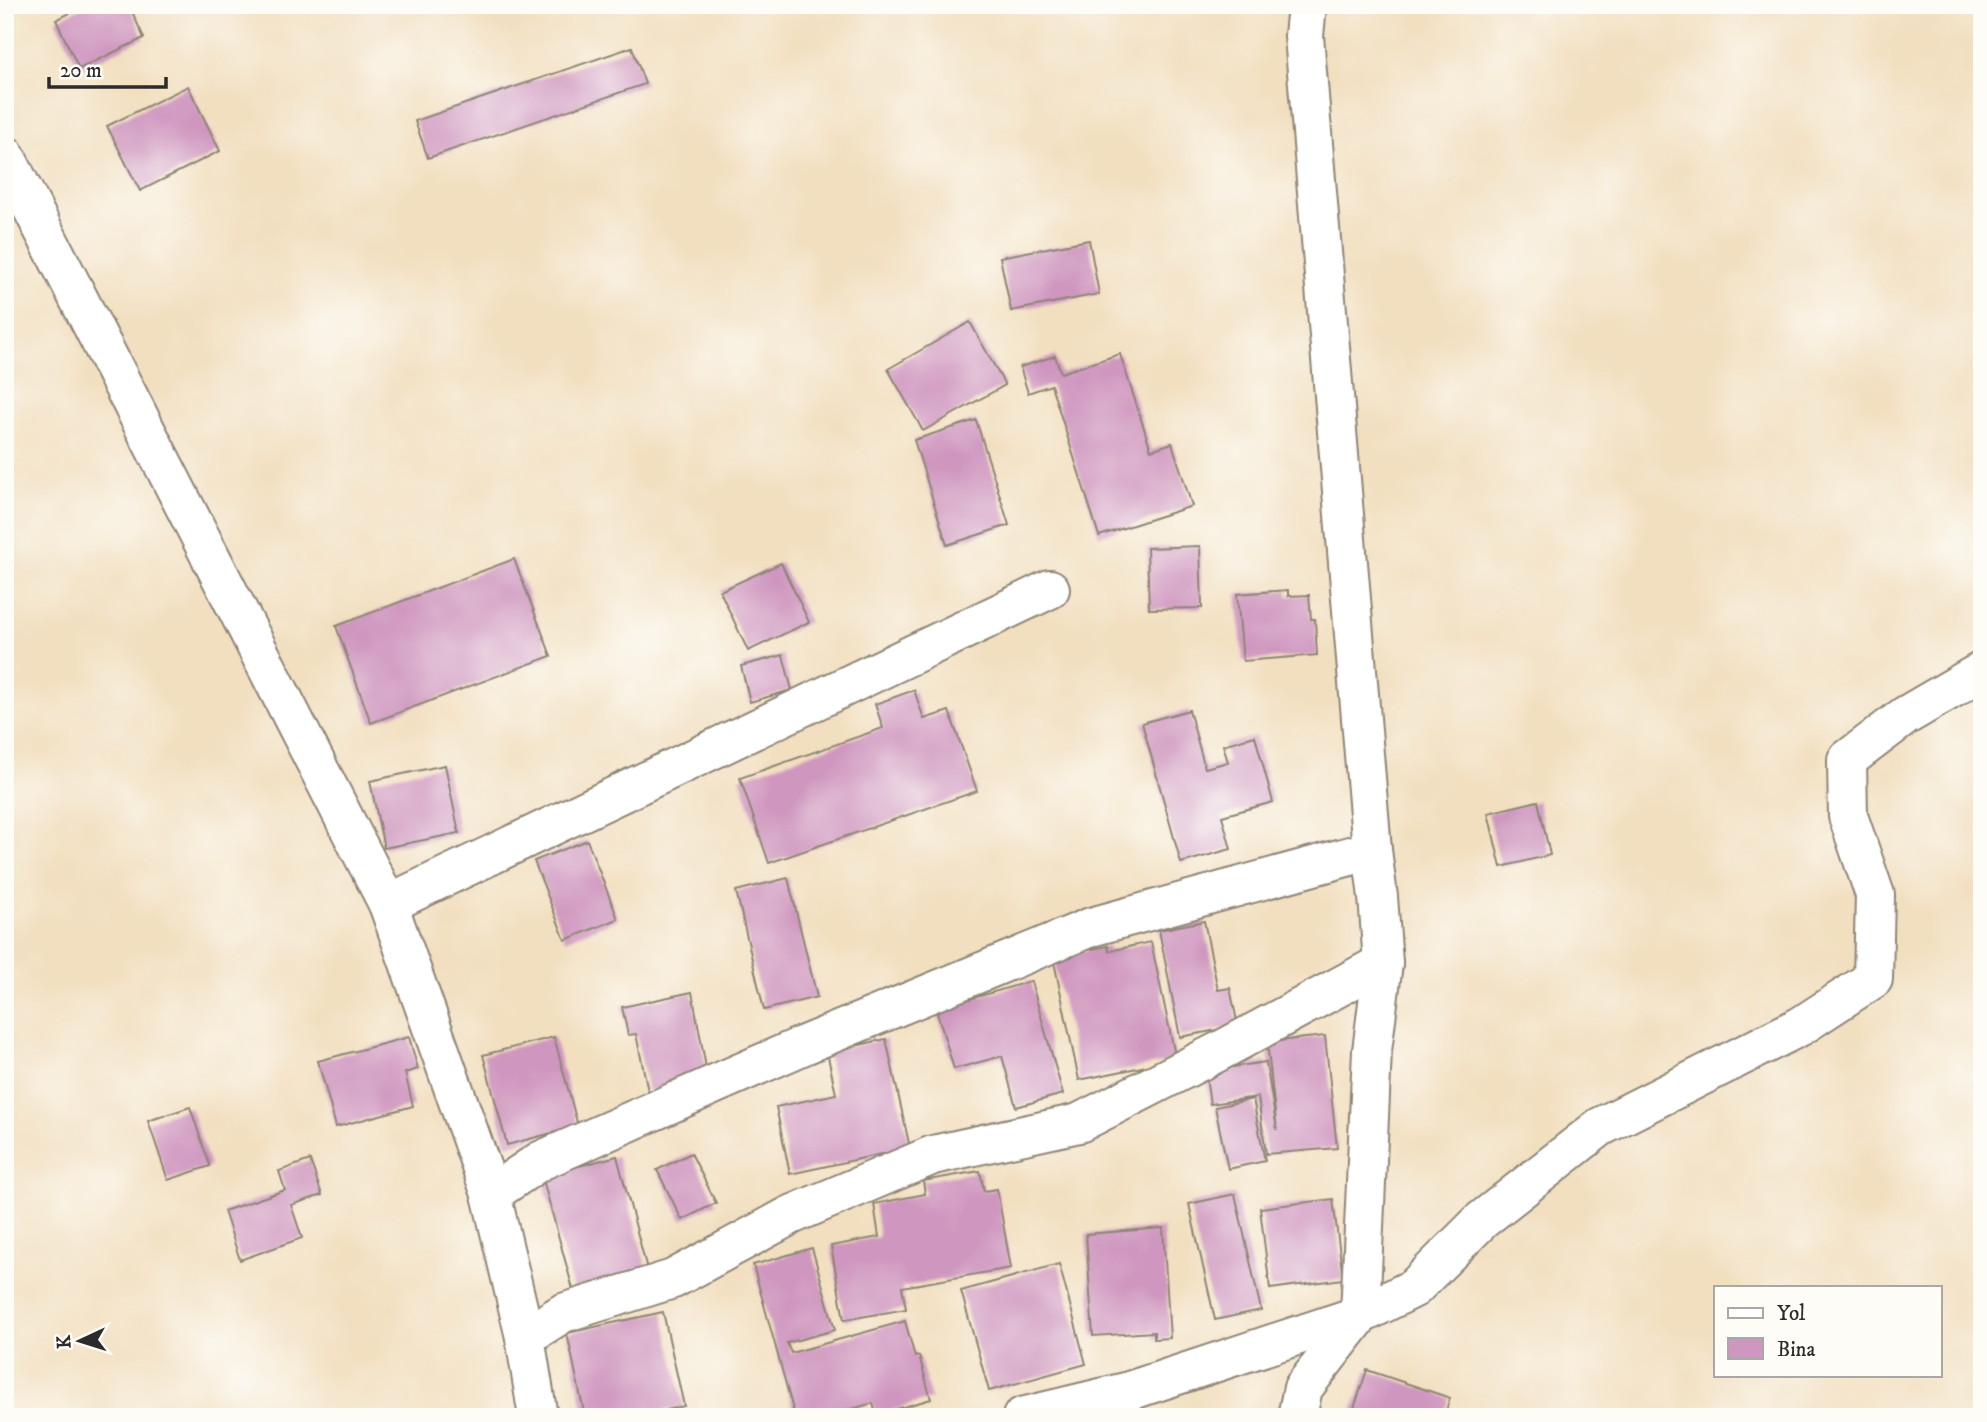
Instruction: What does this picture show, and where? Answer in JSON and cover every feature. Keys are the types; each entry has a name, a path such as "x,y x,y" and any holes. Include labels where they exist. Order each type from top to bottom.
{"street":[{"path":"1297,1417 1303,1388 1360,1315 1372,1051 1383,963 1304,36 1307,5"},
{"path":"5,155 387,904 491,1194 525,1337 538,1417"},
{"path":"387,904 1050,589"},
{"path":"1022,1417 1126,1392 1360,1315 1413,1288 1482,1220 1600,1127 1801,1026 1873,979 1875,895 1848,816 1847,760 1905,716 1982,671"},
{"path":"491,1194 540,1161 804,1045 1091,927 1372,850"},
{"path":"525,1337 563,1313 674,1279 791,1215 933,1155 1079,1123 1383,963"}],"building":[{"path":"86,5 129,5 144,38 79,69 56,20"},
{"path":"632,47 645,84 428,158 415,121"},
{"path":"188,86 220,151 140,191 107,126"},
{"path":"1089,240 1099,294 1011,311 1000,257"},
{"path":"970,322 1005,385 923,431 888,369"},
{"path":"1120,354 1151,450 1172,443 1192,506 1099,536 1051,385 1028,393 1020,367 1055,356 1061,373"},
{"path":"976,420 1009,525 947,545 914,440"},
{"path":"1200,546 1202,608 1149,609 1147,548"},
{"path":"514,559 551,656 371,723 336,626"},
{"path":"781,563 809,622 748,651 720,591"},
{"path":"1288,590 1288,596 1309,595 1311,619 1315,619 1317,655 1243,661 1237,594"},
{"path":"783,655 792,690 750,702 741,666"},
{"path":"914,690 924,719 949,711 977,791 769,863 740,778 883,728 875,704"},
{"path":"1189,710 1205,768 1228,762 1223,745 1255,736 1273,802 1222,816 1231,849 1181,863 1142,723"},
{"path":"445,765 459,833 384,848 370,781"},
{"path":"1538,801 1550,855 1501,867 1488,813"},
{"path":"587,840 618,919 565,940 534,861"},
{"path":"788,878 817,997 764,1010 736,891"},
{"path":"1204,921 1218,990 1230,988 1238,1026 1180,1037 1159,930"},
{"path":"1151,942 1176,1060 1079,1080 1053,957 1108,946 1109,951"},
{"path":"1031,981 1063,1094 1016,1107 1002,1056 954,1069 936,1009"},
{"path":"692,992 708,1078 648,1091 636,1034 628,1035 622,1007"},
{"path":"1325,1036 1337,1148 1266,1154 1258,1097 1210,1104 1205,1071 1266,1062 1277,1130 1267,1042"},
{"path":"409,1037 418,1069 405,1073 413,1106 336,1127 318,1061"},
{"path":"554,1037 578,1126 507,1145 483,1055"},
{"path":"886,1039 910,1148 790,1174 776,1107 836,1094 827,1052"},
{"path":"1253,1099 1265,1161 1228,1169 1215,1107"},
{"path":"190,1107 210,1166 168,1180 148,1121"},
{"path":"691,1153 716,1203 682,1220 657,1170"},
{"path":"617,1156 648,1273 574,1293 542,1176"},
{"path":"310,1160 322,1195 291,1205 302,1238 240,1260 224,1211 285,1190 279,1171"},
{"path":"980,1171 984,1191 997,1189 1011,1268 902,1287 906,1309 844,1320 831,1246 879,1237 874,1204 925,1194 923,1181"},
{"path":"1235,1194 1261,1310 1215,1320 1189,1204"},
{"path":"1333,1199 1343,1279 1270,1289 1260,1208"},
{"path":"1163,1228 1170,1338 1154,1339 1154,1332 1093,1336 1086,1234"},
{"path":"812,1248 835,1330 787,1343 791,1353 905,1321 915,1357 919,1356 931,1399 876,1415 873,1403 824,1417 795,1417 753,1265"},
{"path":"1059,1264 1086,1364 989,1391 961,1291"},
{"path":"663,1312 684,1406 637,1417 585,1417 567,1333"},
{"path":"1367,1370 1450,1398 1444,1417 1351,1417"}]}
